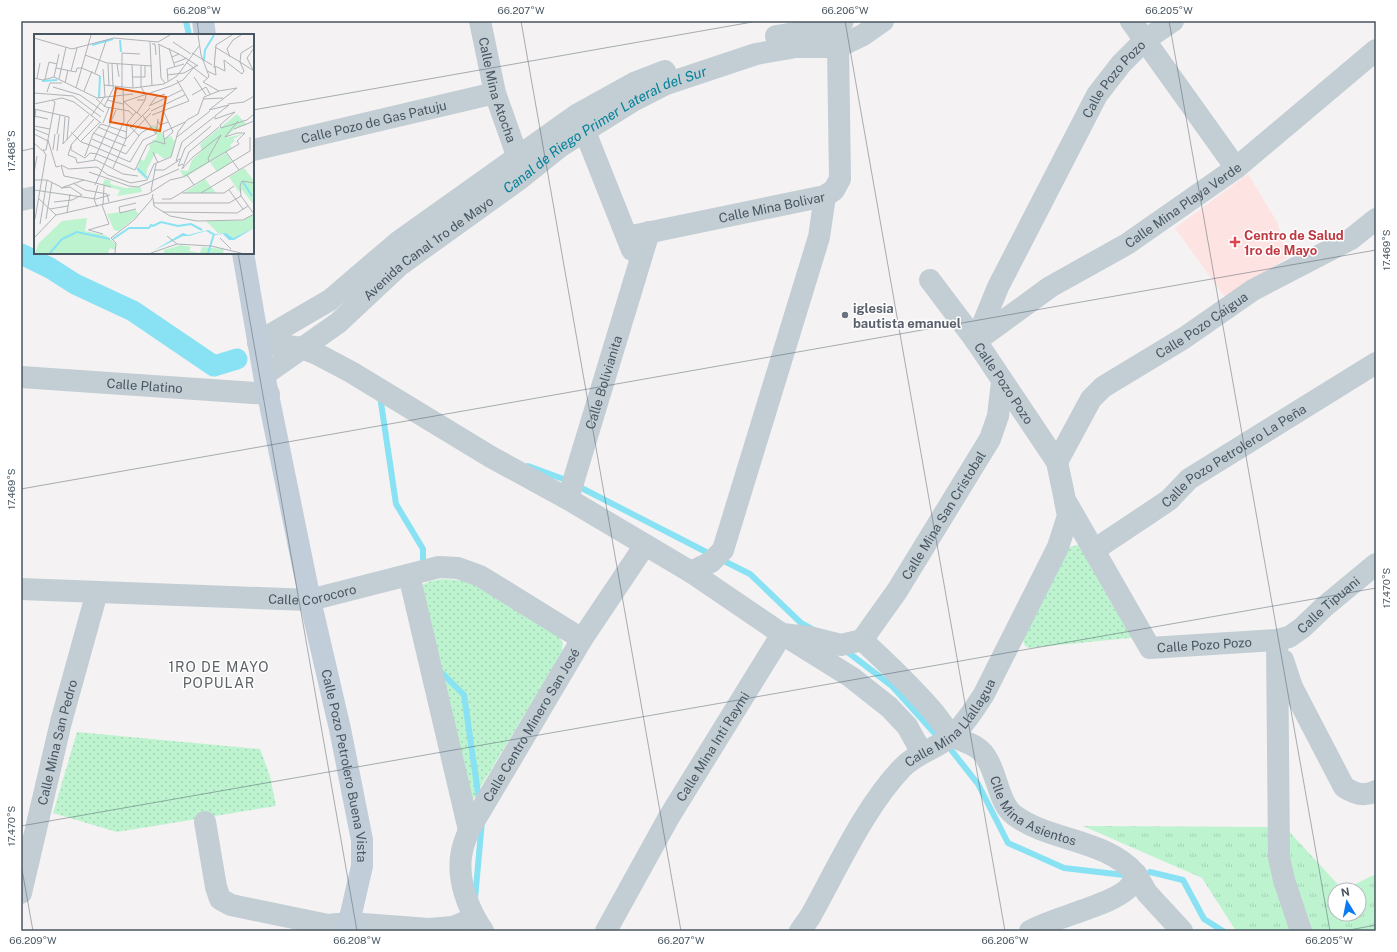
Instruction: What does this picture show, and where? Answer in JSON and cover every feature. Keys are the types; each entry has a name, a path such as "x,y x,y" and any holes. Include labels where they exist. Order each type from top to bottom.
{"street":[{"path":"203,21 205,34"},
{"name":"Calle Mina Atocha","path":"480,21 495,93 518,158"},
{"name":"Avenida Canal 1ro de Mayo","path":"267,385 302,348 338,323 400,264 521,178 561,146 582,122 634,83 724,49 750,41 818,25 843,21"},
{"name":"Avenida Canal 1ro de Mayo","path":"258,342 330,300 398,242 518,158 582,122 633,101 666,84 756,54 796,47 838,47 863,35 883,21"},
{"path":"1131,21 1236,168"},
{"name":"Calle Pozo Pozo","path":"1173,21 1145,40 1121,64 1097,95 998,287 976,341 1002,382 1057,462 1065,500 1150,648 1277,640"},
{"path":"818,25 838,47"},
{"name":"Calle Mina Bolivar","path":"627,237 825,196 834,190 840,179 838,47"},
{"name":"Calle Mina Playa Verde","path":"976,341 1050,287 1127,244 1236,168 1376,50"},
{"name":"Calle Pozo de Gas Patuju","path":"254,150 495,93"},
{"path":"582,122 638,266"},
{"path":"692,572 711,562 723,550 819,236 825,196"},
{"path":"21,200 34,197"},
{"name":"Calle Pozo Caigua","path":"1057,462 1091,399 1103,387 1184,338 1253,290 1351,239 1376,219"},
{"name":"Calle Bolivianita","path":"568,499 648,232"},
{"name":"Calle Pozo Petrolero Buena Vista","path":"243,254 258,342 310,600 340,729 362,840 362,866 348,927"},
{"path":"930,280 976,341"},
{"path":"258,342 302,348 317,354 351,372 491,457 568,499 692,572 782,634 851,677 890,707 907,726 922,753"},
{"name":"Calle Pozo Petrolero La Peña","path":"1094,550 1169,500 1189,479 1373,369"},
{"name":"Calle Platino","path":"21,377 267,385"},
{"name":"Calle Mina San Cristobal","path":"862,640 896,591 990,439 998,416 1002,382"},
{"name":"Calle Mina Llallagua","path":"800,931 810,917 859,829 885,787 903,766 952,736 973,712 984,694 1058,547 1068,516 1065,500"},
{"name":"Calle Centro Minero San José","path":"205,822 216,887 220,899 231,905 328,925 348,927 454,929 478,924 460,872 462,851 469,830 582,639 645,545"},
{"name":"Calle Tipuani","path":"1277,640 1290,637 1302,628 1324,607 1376,564"},
{"name":"Calle Corocoro","path":"21,589 310,600 439,567 458,568 473,574 582,639"},
{"path":"409,575 469,830"},
{"name":"Calle Mina San Pedro","path":"21,893 61,722 97,592"},
{"path":"782,634 809,636 841,645 862,640"},
{"name":"Calle Mina Inti Raymi","path":"606,931 669,817 782,634"},
{"name":"Clle Mina Asientos","path":"862,640 896,671 932,710 952,736 968,742 982,752 991,766 1006,805 1012,814 1027,824 1100,848 1130,867 1136,874"},
{"path":"1277,640 1292,686 1344,787 1353,793 1368,795 1376,791"},
{"path":"1277,640 1279,858 1284,880 1301,931"},
{"path":"1030,931 1051,921 1116,896 1130,886 1136,874"},
{"path":"1136,874 1147,894 1182,931"}],"shaded area":[{"name":"Centro de Salud 1ro de Mayo","path":"1248,174 1277,222 1288,257 1226,299 1175,228"}],"green space":[{"path":"1085,543 1139,637 1029,648 1025,646 1023,640 1064,552 1070,547"},
{"path":"443,579 458,580 474,584 558,634 563,644 561,654 472,801 422,585 431,581"},
{"path":"77,732 260,749 270,776 276,806 117,832 53,813"},
{"path":"1083,826 1285,827 1336,882 1327,882 1327,922 1367,922 1367,882 1360,882 1374,875 1376,878 1376,931 1236,931 1202,878"}],"waterway":[{"path":"186,21 189,34"},
{"name":"Canal de Riego Primer Lateral del Sur","path":"21,254 50,268 75,284 133,311 214,366 237,359"},
{"path":"380,396 396,504 423,549 423,566"},
{"path":"528,466 566,480 712,555"},
{"path":"720,559 750,574 801,623 812,629"},
{"path":"845,650 892,686 937,736"},
{"path":"438,669 464,695 479,800"},
{"path":"952,751 978,784 1008,843 1064,868 1124,875"},
{"path":"475,899 482,821"},
{"path":"1150,872 1183,880 1204,919 1223,931"}],"place":[{"name":"Centro de Salud 1ro de Mayo","path":"1235,242"},
{"name":"iglesia bautista emanuel","path":"845,315"}],"district":[{"name":"1RO DE MAYO POPULAR","path":"219,676"}]}
